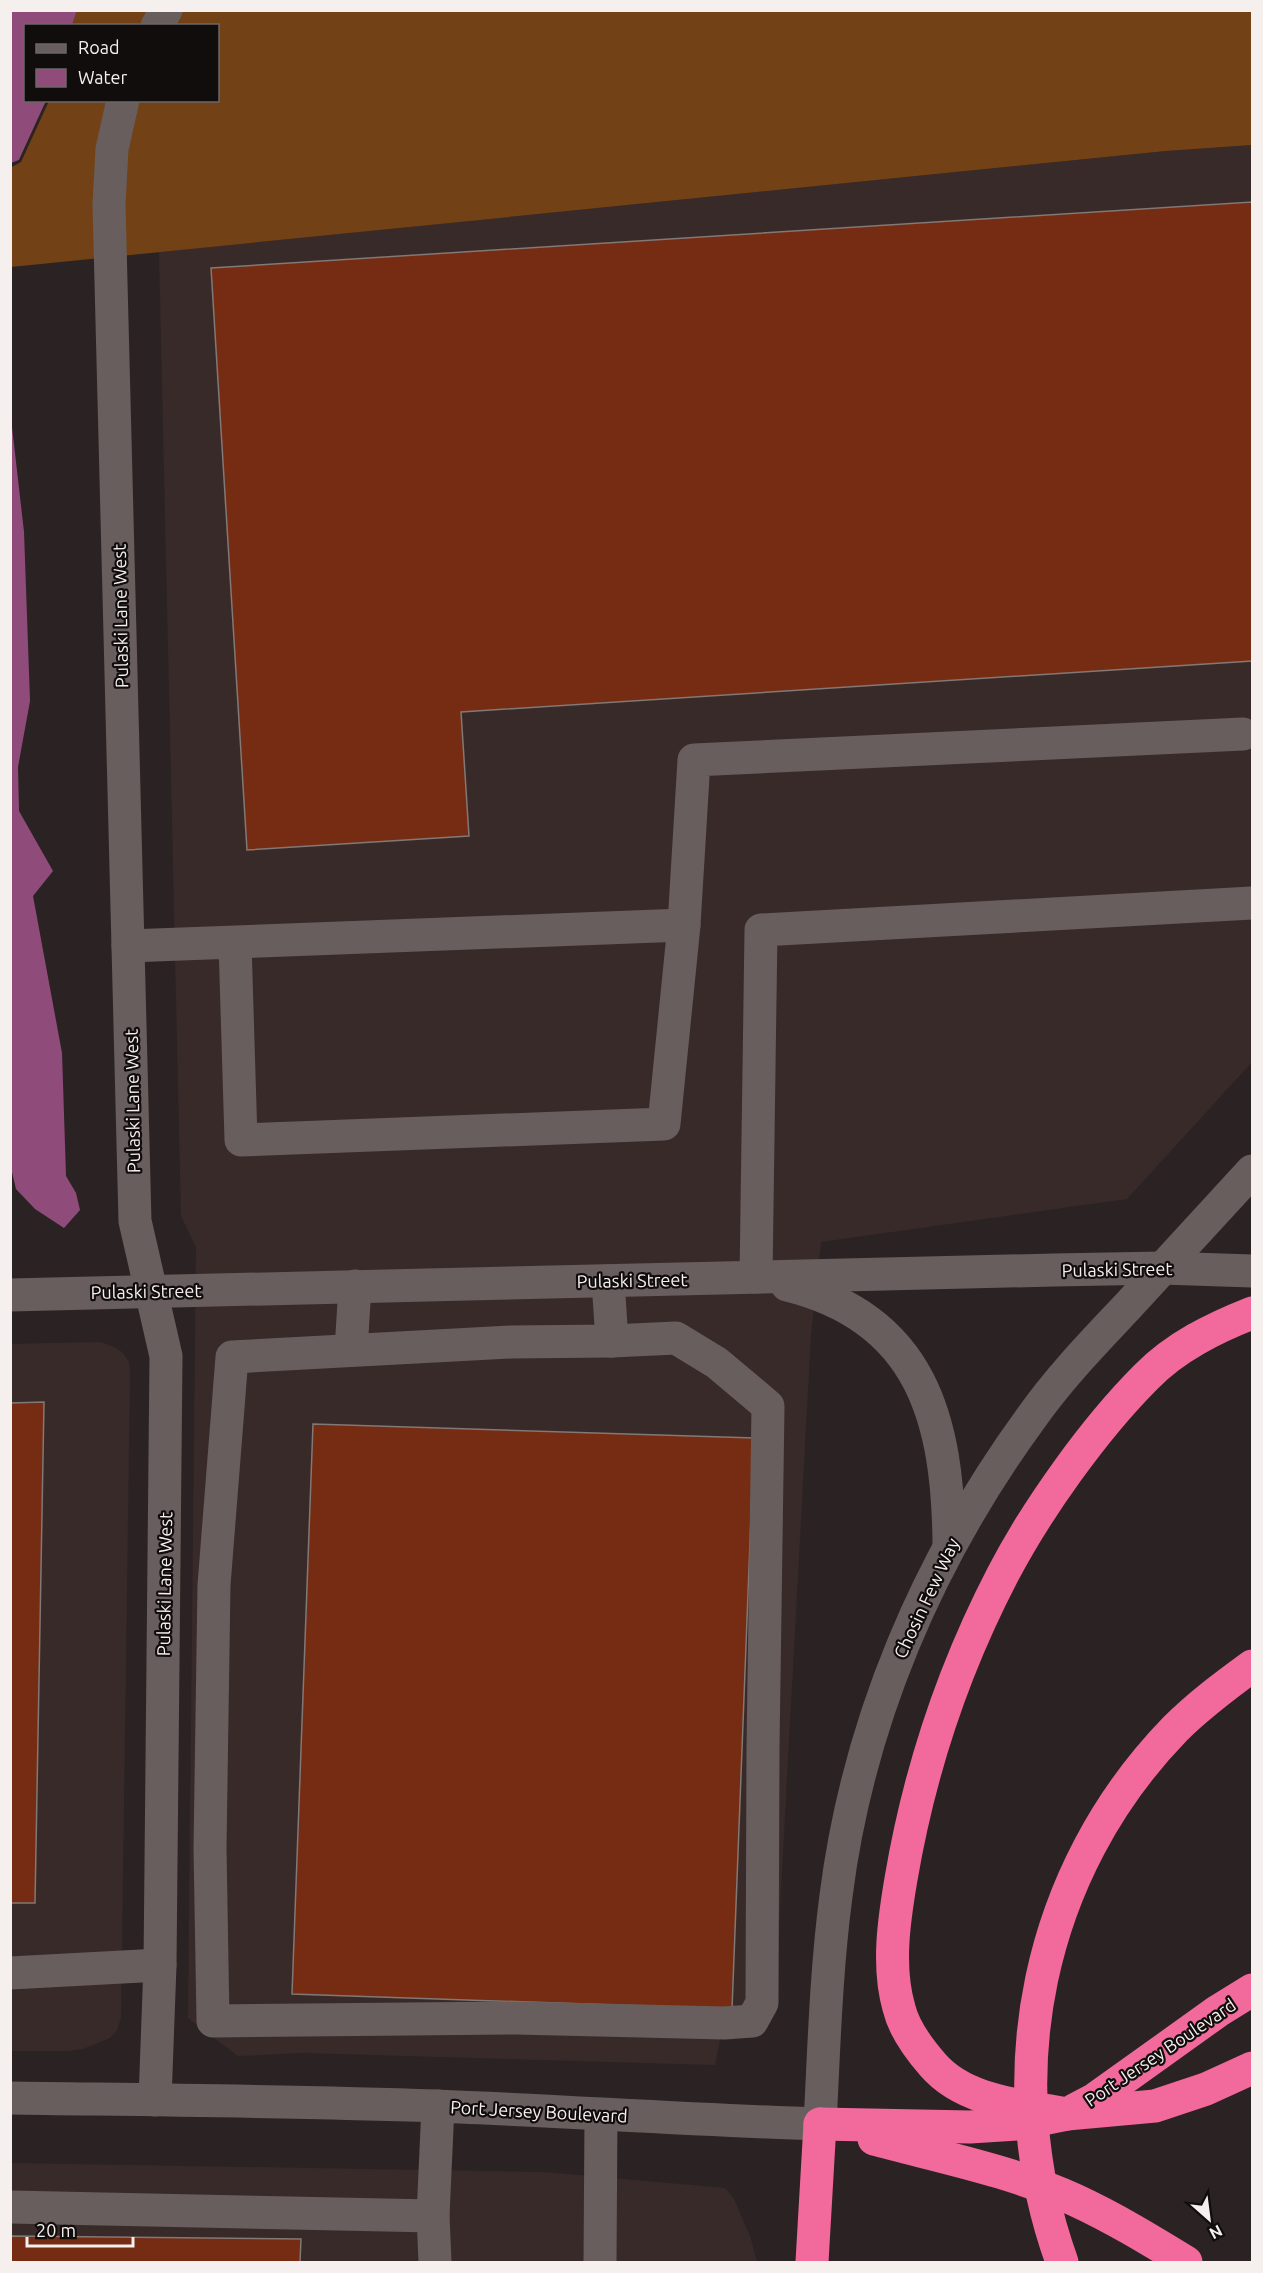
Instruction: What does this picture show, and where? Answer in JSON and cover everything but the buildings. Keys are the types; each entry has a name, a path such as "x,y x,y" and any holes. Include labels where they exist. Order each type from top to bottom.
{"highway":[{"path":"1067,2114 991,2099 951,2082 935,2068 907,2028 899,2009 895,1988 893,1953 897,1904 908,1840 924,1772 946,1705 973,1638 1004,1573 1040,1513 1082,1453 1148,1375 1178,1350 1209,1332 1252,1313"},
{"path":"1062,2262 1050,2231 1037,2171 1031,2110 1031,2049 1038,1990 1054,1929 1076,1873 1103,1822 1137,1774 1176,1729 1221,1689 1252,1666"},
{"name":"Port Jersey Boulevard","path":"1067,2114 1095,2099 1218,2011 1252,1990"},
{"name":"Port Jersey Boulevard","path":"820,2124 970,2127 1018,2124 1067,2114 1155,2106 1206,2089 1252,2068"},
{"path":"812,2262 820,2124 1017,2178 1073,2199 1186,2262"}],"street":[{"path":"159,24 166,10"},
{"name":"Pulaski Lane West","path":"123,102 112,149 109,204 135,1221 166,1356 160,1965 155,2100"},
{"path":"235,943 241,1140 664,1124 684,925 694,760 1243,734"},
{"path":"949,1544 948,1494 944,1460 934,1420 920,1383 903,1354 876,1327 849,1308 814,1292 756,1277 761,930 1252,903"},
{"path":"128,946 684,925"},
{"name":"Chosin Few Way","path":"820,2124 835,1908 847,1828 864,1755 888,1683 916,1613 949,1544 988,1480 1032,1416 1079,1358 1252,1171"},
{"name":"Pulaski Street","path":"10,1294 1162,1268 1252,1271"},
{"path":"608,1281 612,1341"},
{"path":"351,1350 355,1286"},
{"path":"676,1338 717,1363 768,1406 762,1748 762,2003 752,2021 724,2023 516,2018 213,2021 210,1848 214,1585 232,1357 511,1342 612,1341 676,1338"},
{"path":"10,1973 160,1965"},
{"name":"Port Jersey Boulevard","path":"10,2098 438,2106 820,2124"},
{"path":"435,2262 433,2216 438,2106"},
{"path":"600,2262 601,2115"},
{"path":"10,2207 433,2216"}],"shaded area":[{"path":"77,11 1252,11 1252,145 1166,151 11,267 10,165 19,160 46,102 219,102 219,24 72,24"},
{"path":"1252,145 1252,1062 1127,1199 821,1242 811,1335 775,2000 732,2040 721,2035 715,2065 304,2053 238,2056 188,2018 196,1247 181,1216 159,252 1166,151"},
{"path":"101,1342 122,1352 129,1362 130,1374 121,2017 117,2030 110,2038 83,2049 11,2051 10,1344"},
{"path":"11,2163 544,2172 725,2188 734,2199 750,2236 757,2262 11,2262"}],"water":[{"path":"10,11 77,11 72,24 24,24 24,102 46,102 19,160 10,165"},
{"path":"11,418 24,532 30,701 18,767 19,811 53,871 33,896 62,1053 66,1176 76,1193 80,1210 64,1228 35,1209 16,1189 11,1168"}],"pier":[{"path":"46,102 49,102 21,162 10,168 11,163 19,160"}]}
